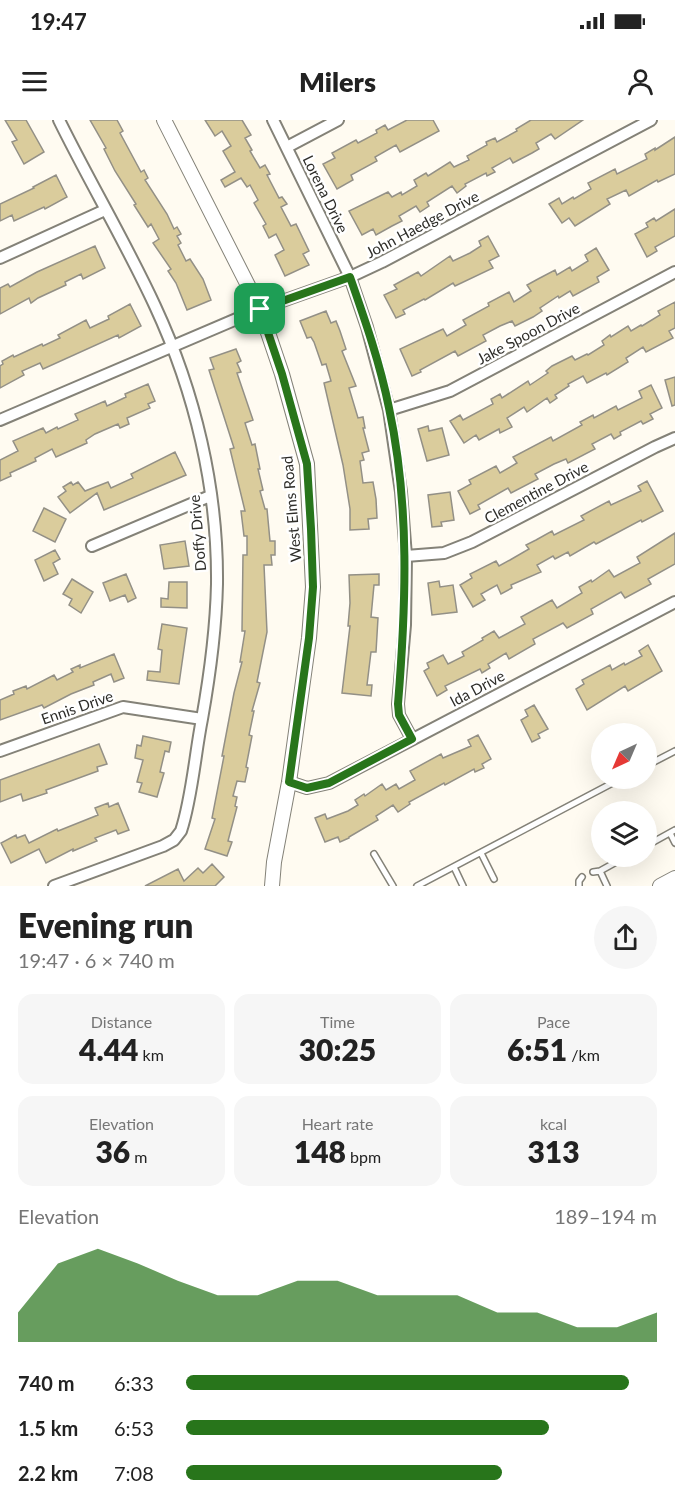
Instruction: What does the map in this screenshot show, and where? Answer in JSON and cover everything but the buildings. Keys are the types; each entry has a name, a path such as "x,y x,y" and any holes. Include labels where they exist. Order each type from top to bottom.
{"main road":[{"name":"West Elms Road","path":"164,120 260,309 282,374 307,464 313,587 309,638 272,886"},
{"path":"660,886 675,878"}],"street":[{"name":"Doffy Drive","path":"54,886 163,846 174,840 184,822 214,639 217,583 215,533 197,423 172,345 142,278 59,120"},
{"name":"Lorena Drive","path":"273,120 350,277 370,336 390,410 401,492 406,556 405,625 398,704 399,715 412,739"},
{"path":"287,147 338,120"},
{"name":"John Haedge Drive","path":"0,420 260,309 350,277 651,120"},
{"path":"0,258 105,210"},
{"name":"Jake Spoon Drive","path":"390,410 450,391 675,272"},
{"name":"Clementine Drive","path":"406,556 444,553 472,542 675,438"},
{"path":"92,546 210,496"},
{"name":"Ida Drive","path":"289,782 307,788 329,783 675,602"},
{"name":"Ennis Drive","path":"0,751 123,707 202,719"}],"lane":[{"path":"657,760 675,751"},
{"path":"417,886 601,789"},
{"path":"657,840 672,832 675,843"},
{"path":"481,852 495,879"},
{"path":"374,854 393,886"},
{"path":"453,867 463,886"},
{"path":"605,867 597,871 607,886"},
{"path":"579,886 582,878"}],"route":[{"path":"350,277 367,327 390,410 401,492 406,556 405,625 398,704 399,715 412,739 329,783 307,788 289,782 309,638 313,587 307,464 282,374 260,309 350,277"}]}
